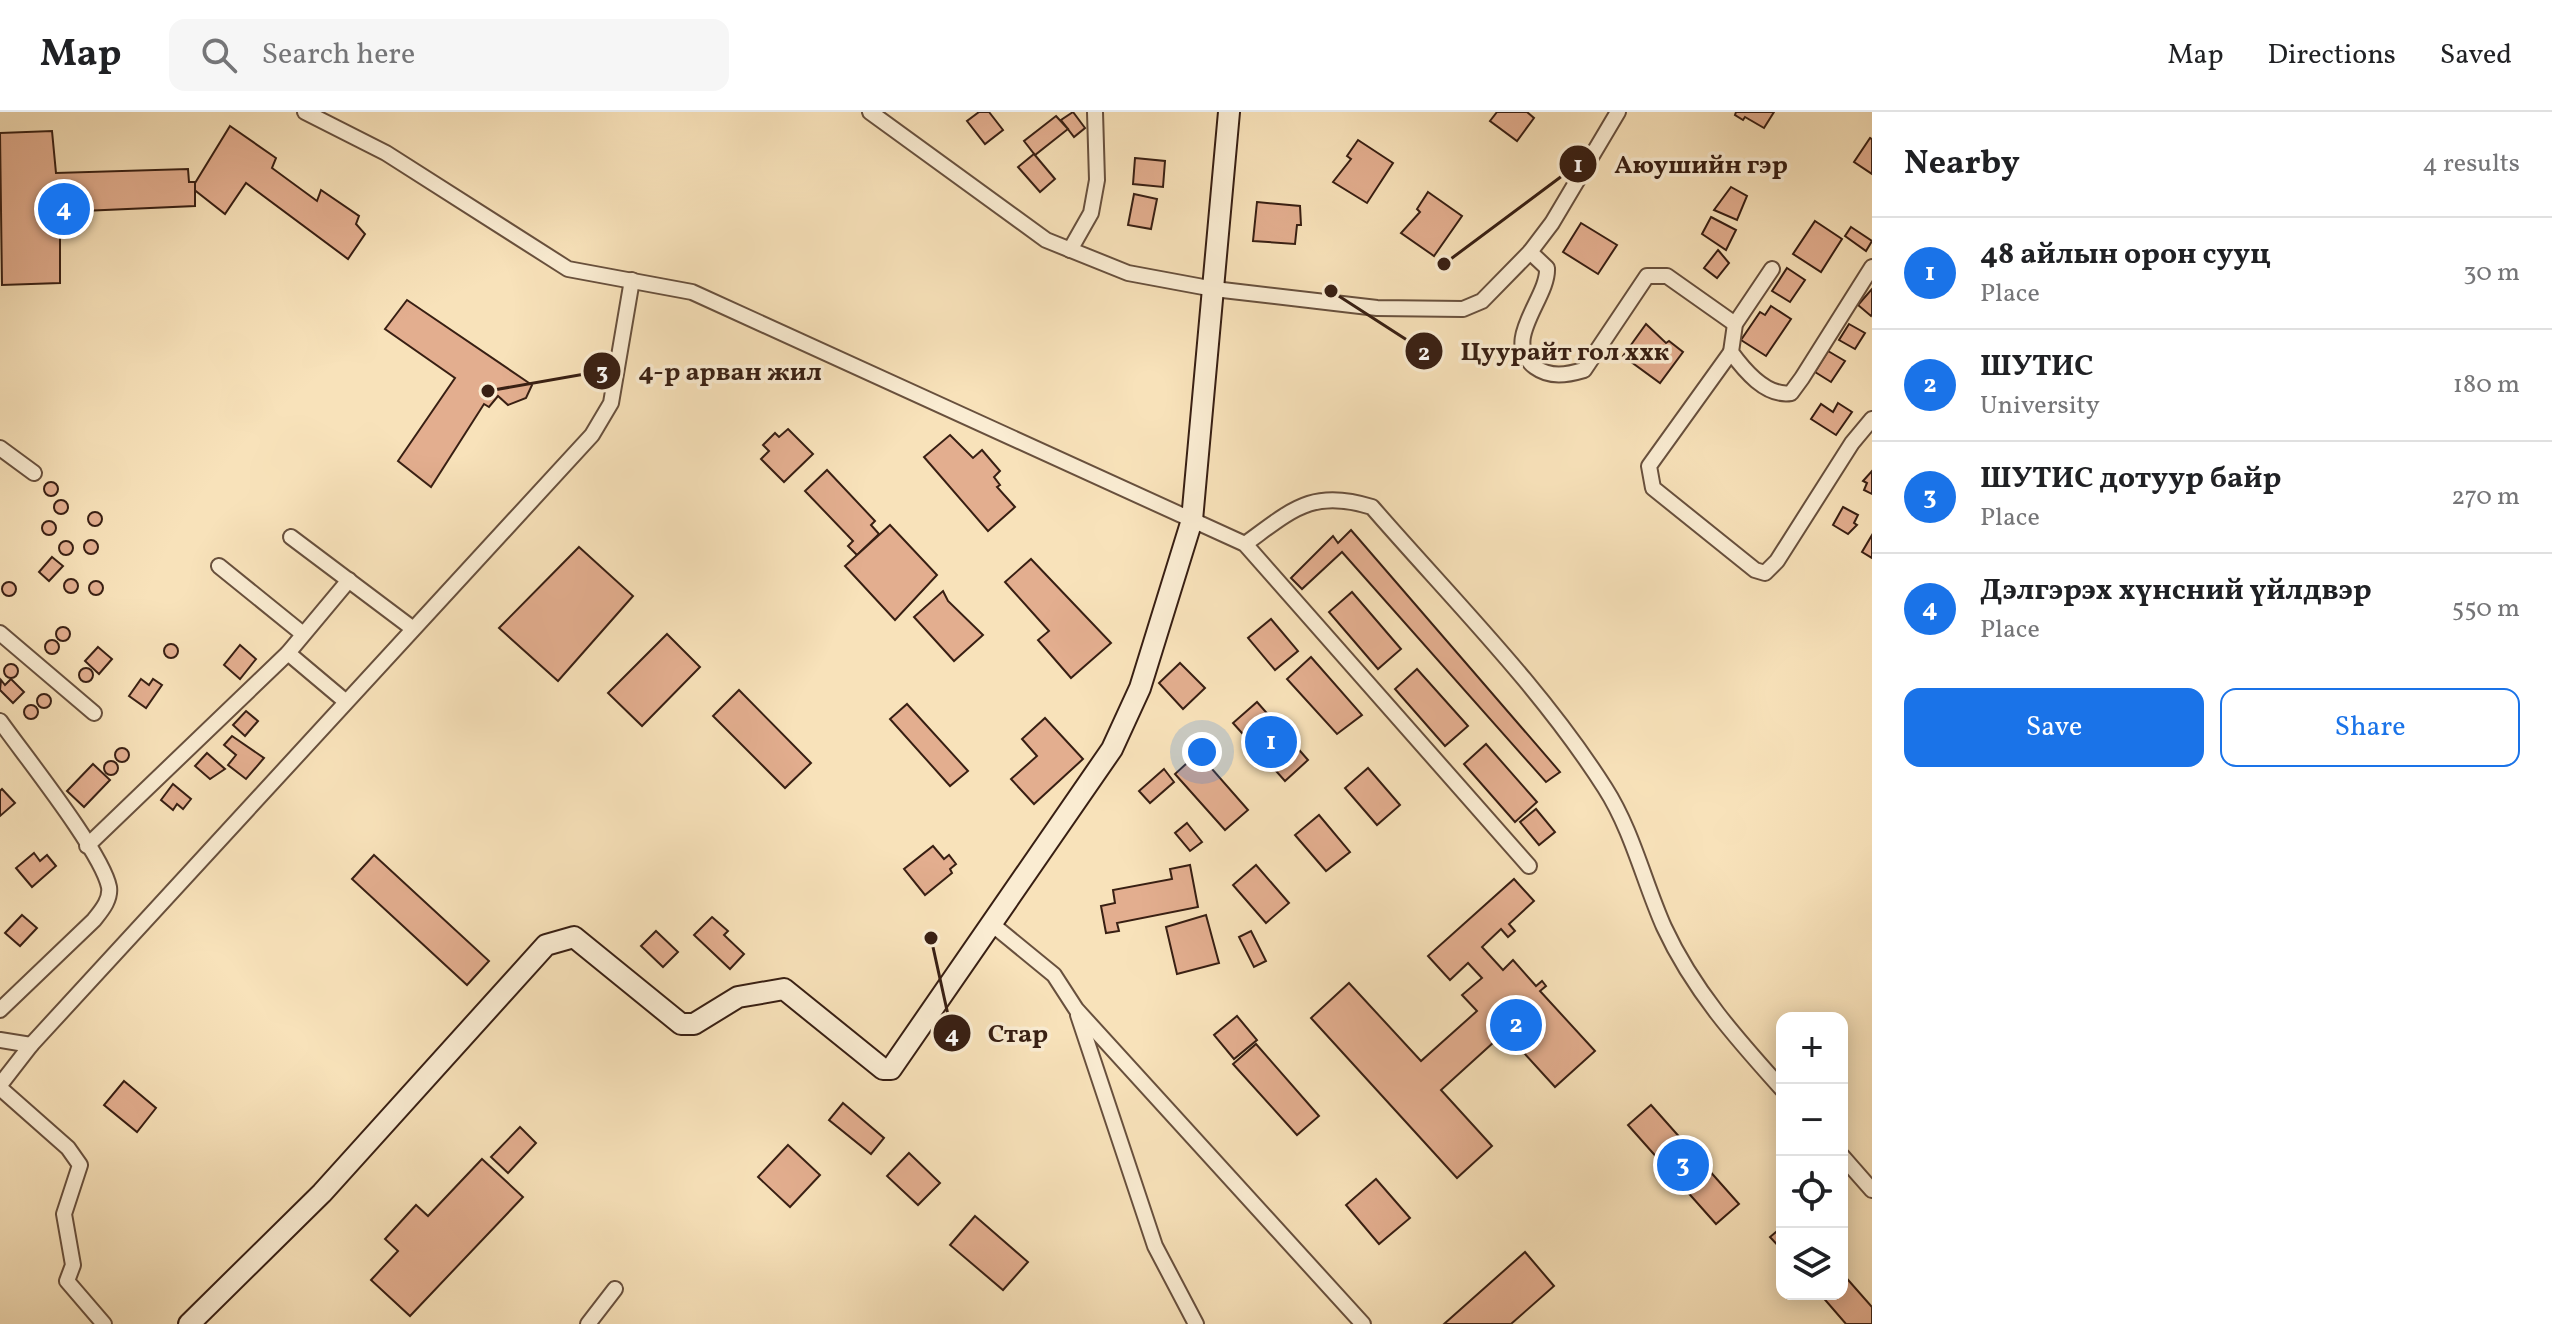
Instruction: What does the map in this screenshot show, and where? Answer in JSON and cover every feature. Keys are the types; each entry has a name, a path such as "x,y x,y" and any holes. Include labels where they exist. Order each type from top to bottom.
{"street":[{"path":"305,112 386,153 568,269 692,292 1192,520 1225,532 1245,544 1529,866"},
{"path":"870,112 1046,240 1128,273 1214,289 1377,308 1463,309 1474,307 1501,285 1530,252 1552,223 1618,112"},
{"path":"1070,250 1091,213 1097,180 1095,112"},
{"path":"189,1324 322,1193 546,945 574,937 681,1024 694,1024 738,997 784,989 889,1070 993,925 1112,749 1140,688 1192,520 1229,112"},
{"path":"1530,252 1547,268 1548,278 1523,330 1522,342 1531,364 1544,373 1566,376 1584,370 1647,276 1667,276 1735,324"},
{"path":"1731,352 1767,389 1779,394 1791,393 1872,267"},
{"path":"1772,269 1735,324 1731,352 1649,466 1653,488 1755,570 1765,573 1777,561 1852,443 1872,419"},
{"path":"104,1324 67,1281 73,1265 64,1214 80,1165 68,1148 0,1086 31,1045 592,435 611,403 632,280"},
{"path":"0,448 34,473"},
{"path":"1245,544 1291,510 1318,499 1343,498 1372,507 1553,714 1606,790 1665,928 1694,982 1720,1020 1778,1084"},
{"path":"291,537 412,628"},
{"path":"219,566 303,634"},
{"path":"87,846 288,653 349,580"},
{"path":"0,633 94,713"},
{"path":"288,653 345,701"},
{"path":"0,721 87,846 109,888 107,903 94,920 0,1010"},
{"path":"993,925 1054,975 1076,1009 1363,1324"},
{"path":"1076,1009 1155,1246 1196,1324"},
{"path":"0,1040 31,1045"},
{"path":"1848,1163 1872,1190"},
{"path":"588,1324 615,1289"}],"building":[{"path":"979,112 989,112 1003,130 985,144 967,121"},
{"path":"1073,112 1085,128 1074,137 1061,120"},
{"path":"1497,112 1527,112 1534,118 1517,141 1490,121"},
{"path":"1736,112 1774,112 1764,128 1745,117 1743,120 1735,115"},
{"path":"1056,116 1068,129 1035,155 1024,141"},
{"path":"230,126 276,158 272,168 317,201 321,190 359,216 356,224 365,234 348,259 246,183 225,214 192,188"},
{"path":"52,131 56,173 188,169 189,182 195,182 195,206 60,212 60,283 2,285 0,133"},
{"path":"1872,139 1872,174 1854,162"},
{"path":"1358,140 1393,163 1367,203 1333,182 1351,159 1347,156"},
{"path":"1034,154 1055,179 1040,192 1018,167"},
{"path":"1135,158 1165,161 1163,187 1133,184"},
{"path":"1731,187 1747,196 1737,220 1714,210"},
{"path":"1428,192 1462,216 1434,256 1401,233 1420,212 1417,209"},
{"path":"1134,194 1157,199 1151,229 1128,225"},
{"path":"1257,202 1300,206 1301,225 1297,225 1295,244 1253,241"},
{"path":"1711,217 1736,230 1726,250 1702,234"},
{"path":"1815,221 1842,239 1821,272 1793,254"},
{"path":"1581,223 1617,245 1598,274 1563,252"},
{"path":"1851,227 1872,241 1866,251 1845,236"},
{"path":"1718,250 1729,263 1717,278 1704,268"},
{"path":"1787,268 1805,280 1790,302 1772,291"},
{"path":"1872,289 1872,314 1871,316 1858,305"},
{"path":"407,300 532,385 526,398 508,405 498,396 489,407 484,404 431,487 398,461 455,378 385,329"},
{"path":"1771,306 1791,319 1766,356 1741,340 1760,312 1765,315"},
{"path":"1646,324 1666,343 1669,341 1683,352 1660,383 1623,356"},
{"path":"1849,324 1865,333 1855,349 1839,340"},
{"path":"1828,351 1845,361 1831,382 1815,372"},
{"path":"1838,403 1852,412 1836,435 1811,419 1821,404 1833,412"},
{"path":"788,429 813,454 784,482 761,459 769,451 763,445 775,433 779,437"},
{"path":"950,435 973,458 982,450 1000,471 994,477 1000,485 997,487 1015,507 988,531 924,457"},
{"path":"827,470 875,521 871,525 879,534 857,555 848,546 853,541 805,491"},
{"path":"1872,471 1872,494 1864,490 1867,483 1863,481"},
{"path":"51,482 58,489 51,496 44,489"},
{"path":"61,500 68,507 61,514 54,507"},
{"path":"1843,507 1858,515 1854,523 1857,525 1848,534 1833,525"},
{"path":"95,512 102,519 95,526 88,519"},
{"path":"49,521 56,528 49,535 42,528"},
{"path":"890,525 937,575 895,620 845,566"},
{"path":"1351,530 1560,772 1546,782 1342,552 1302,589 1291,578 1333,536 1338,543"},
{"path":"1872,535 1872,558 1862,552"},
{"path":"91,540 98,547 91,554 84,547"},
{"path":"66,541 73,548 66,555 59,548"},
{"path":"579,547 633,596 558,681 499,628"},
{"path":"52,557 63,566 49,581 39,572"},
{"path":"1031,559 1111,643 1071,678 1038,640 1049,631 1005,582"},
{"path":"71,579 78,586 71,593 64,586"},
{"path":"96,581 103,588 96,595 89,588"},
{"path":"9,582 16,589 9,596 2,589"},
{"path":"943,591 948,601 983,635 954,661 914,617"},
{"path":"1352,592 1401,649 1378,669 1329,612"},
{"path":"1271,619 1298,651 1275,670 1248,638"},
{"path":"63,627 70,634 63,641 56,634"},
{"path":"667,634 700,667 642,726 608,693"},
{"path":"52,640 59,647 52,654 45,647"},
{"path":"171,644 178,651 171,658 164,651"},
{"path":"240,645 256,659 240,679 224,665"},
{"path":"98,647 112,659 99,674 85,661"},
{"path":"1311,657 1362,715 1337,734 1287,679"},
{"path":"1180,663 1205,688 1183,709 1159,683"},
{"path":"11,664 18,671 11,678 4,671"},
{"path":"86,668 93,675 86,682 79,675"},
{"path":"1417,669 1468,726 1445,746 1395,689"},
{"path":"11,679 24,692 13,703 0,690 1,680 5,685"},
{"path":"141,679 149,685 153,679 162,685 146,708 129,696"},
{"path":"739,690 811,763 785,788 713,716"},
{"path":"44,694 51,701 44,708 37,701"},
{"path":"1257,702 1308,760 1285,781 1233,723"},
{"path":"907,704 968,771 950,786 890,719"},
{"path":"31,705 38,712 31,719 24,712"},
{"path":"246,711 258,721 245,736 233,725"},
{"path":"1045,718 1083,759 1034,804 1011,779 1037,756 1022,739"},
{"path":"232,736 264,758 246,779 228,765 236,755 224,745"},
{"path":"1486,744 1537,802 1515,822 1464,764"},
{"path":"122,748 129,755 122,762 115,755"},
{"path":"207,753 225,769 210,779 195,766"},
{"path":"1198,753 1248,810 1225,830 1175,774"},
{"path":"111,761 118,768 111,775 104,768"},
{"path":"93,764 110,780 84,807 67,791"},
{"path":"1368,768 1400,805 1377,825 1345,788"},
{"path":"1164,769 1174,782 1150,803 1139,791"},
{"path":"173,784 191,799 183,809 177,804 173,810 161,800"},
{"path":"2,789 15,803 0,816 0,791"},
{"path":"1536,809 1555,832 1539,845 1520,822"},
{"path":"1319,815 1350,852 1326,871 1295,835"},
{"path":"1187,823 1202,842 1190,851 1175,833"},
{"path":"933,846 944,859 949,855 956,864 950,869 952,873 925,895 904,869"},
{"path":"34,853 40,861 47,855 56,866 32,887 16,868"},
{"path":"374,855 489,961 467,985 352,879"},
{"path":"1190,865 1198,907 1117,923 1119,931 1106,933 1101,906 1115,903 1113,890 1172,879 1170,869"},
{"path":"1256,865 1289,903 1266,923 1233,885"},
{"path":"1514,879 1534,901 1509,924 1515,931 1508,937 1501,929 1482,947 1503,970 1513,960 1536,986 1542,981 1546,986 1540,991 1595,1051 1555,1087 1505,1032 1441,1090 1492,1146 1457,1178 1311,1018 1349,983 1421,1061 1477,1011 1462,995 1482,978 1468,963 1450,980 1428,956"},
{"path":"22,915 37,928 20,946 5,933"},
{"path":"1206,915 1219,963 1177,974 1166,927"},
{"path":"712,917 728,931 724,935 744,954 730,969 694,935"},
{"path":"656,931 678,952 663,967 641,946"},
{"path":"1251,931 1266,961 1254,967 1239,937"},
{"path":"1237,1016 1257,1040 1234,1059 1214,1035"},
{"path":"1256,1044 1319,1116 1297,1135 1233,1064"},
{"path":"124,1081 156,1108 137,1132 104,1105"},
{"path":"843,1103 884,1138 871,1154 829,1120"},
{"path":"1651,1105 1739,1204 1716,1224 1628,1125"},
{"path":"520,1127 536,1143 508,1173 491,1157"},
{"path":"788,1145 820,1175 790,1207 758,1177"},
{"path":"909,1153 940,1183 918,1205 887,1176"},
{"path":"482,1159 523,1197 410,1316 371,1280 398,1251 385,1239 416,1205 428,1216"},
{"path":"1376,1179 1410,1218 1379,1244 1346,1205"},
{"path":"975,1216 1028,1262 1003,1290 950,1245"},
{"path":"1525,1252 1554,1286 1511,1324 1444,1324"},
{"path":"1848,1280 1872,1307 1872,1324 1846,1324 1825,1300 1848,1300"}],"place":[{"name":"Дэлгэрэх хүнсний үйлдвэр","path":"64,209"},
{"name":"Аюушийн гэр","path":"1444,264"},
{"name":"Цуурайт гол ххк","path":"1331,291"},
{"name":"4-р арван жил","path":"488,391"},
{"name":"48 айлын орон сууц","path":"1271,742"},
{"name":"Стар","path":"931,938"},
{"name":"ШУТИС","path":"1516,1025"},
{"name":"ШУТИС дотуур байр","path":"1683,1165"}]}
